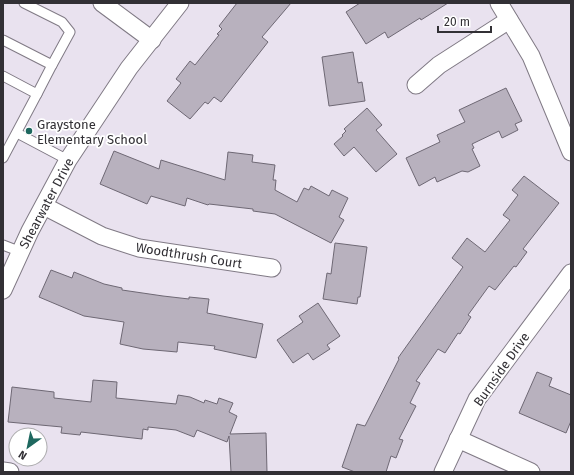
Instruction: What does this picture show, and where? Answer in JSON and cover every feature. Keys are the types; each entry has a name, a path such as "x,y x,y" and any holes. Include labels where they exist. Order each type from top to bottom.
{"street":[{"path":"102,3 152,40"},
{"name":"Shearwater Drive","path":"3,290 20,252 68,160 129,68 180,3"},
{"path":"499,3 531,56 571,152"},
{"path":"416,85 439,65 510,20"},
{"name":"Woodthrush Court","path":"44,206 102,236 138,248 272,268"},
{"name":"Burnside Drive","path":"442,472 477,399 571,273"},
{"path":"458,439 531,472"},
{"path":"3,471 10,472"}],"lane":[{"path":"3,158 70,32 62,22 24,3"},
{"path":"3,40 52,66"},
{"path":"3,76 37,94"},
{"path":"17,133 68,160"},
{"path":"3,245 20,252"}],"building":[{"path":"237,3 291,3 262,37 268,42 221,102 214,97 208,104 205,102 190,119 167,101 181,83 176,79 190,61 195,65 219,35 217,34 222,29 219,26"},
{"path":"360,3 448,3 388,38 385,32 366,44 346,12"},
{"path":"353,52 358,83 362,82 365,101 329,106 322,57"},
{"path":"506,88 522,121 515,124 518,130 502,138 499,131 472,144 474,148 472,149 480,166 468,172 462,171 437,182 435,177 419,186 406,158 440,142 437,135 465,122 459,110"},
{"path":"367,108 382,125 376,130 397,154 376,172 354,147 344,156 334,144 343,136 342,135 346,131 344,129"},
{"path":"114,151 159,169 161,160 225,180 228,152 253,155 252,162 275,165 273,180 276,180 275,190 297,202 304,188 309,190 311,186 329,196 332,190 348,198 339,217 344,220 331,243 275,214 253,211 253,209 208,205 187,198 185,206 151,196 147,204 100,184"},
{"path":"524,176 559,203 523,249 527,252 516,267 514,266 495,290 489,286 468,315 471,317 460,334 458,333 445,353 438,349 416,381 420,383 410,403 416,406 399,439 403,440 396,458 391,456 386,472 355,472 342,467 357,424 365,426 399,359 398,358 463,267 452,258 467,238 485,252 510,220 503,215 518,195 512,190"},
{"path":"335,243 367,247 360,297 358,297 357,304 323,299 327,273 331,274"},
{"path":"51,270 72,278 74,272 104,284 122,288 122,290 189,299 189,297 209,299 207,313 263,324 256,358 214,349 215,346 178,342 177,352 143,349 120,344 124,322 84,316 39,297"},
{"path":"318,303 340,336 327,345 330,349 313,360 308,353 293,363 277,340 303,322 299,316"},
{"path":"537,372 552,378 549,386 571,395 571,421 566,433 519,413"},
{"path":"93,380 117,382 116,398 176,404 178,395 190,397 204,403 205,400 217,404 219,398 233,403 229,412 237,416 230,434 266,433 267,472 231,472 229,436 227,442 197,430 194,437 176,430 148,427 148,430 143,429 142,439 81,432 80,435 61,433 62,427 8,422 12,387 54,392 54,398 91,402"}],"place":[{"name":"Graystone Elementary School","path":"29,131"}]}
